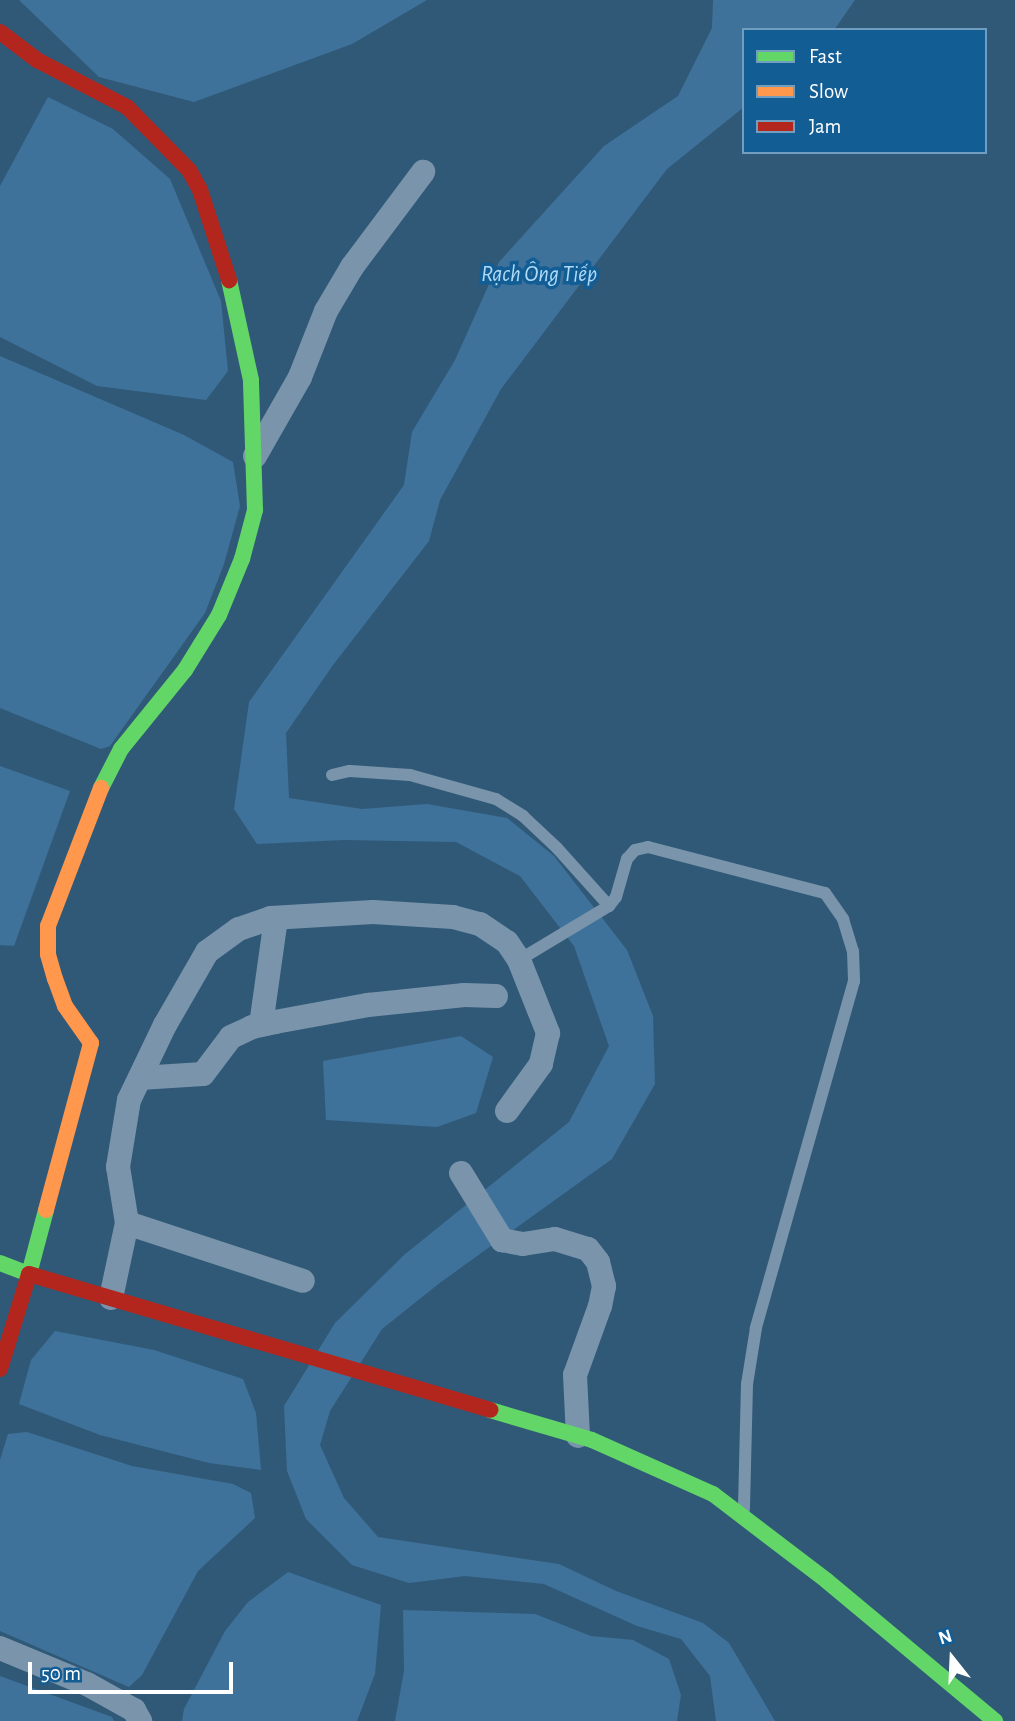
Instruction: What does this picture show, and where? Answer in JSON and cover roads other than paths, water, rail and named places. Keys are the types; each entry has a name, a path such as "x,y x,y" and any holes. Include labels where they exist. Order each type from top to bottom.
{"street":[{"path":"0,32 37,60 127,107 189,170 200,190 232,289 251,380 256,456 255,510 242,559 219,615 185,670 121,749 101,788 48,926 48,954 55,979 65,1006 91,1043 29,1274 0,1369"},
{"path":"256,456 300,377 326,311 352,267 423,172"},
{"path":"111,1298 127,1223 118,1167 130,1100 207,952 239,929 276,918 373,912 453,917 480,924 507,942 519,960 548,1032 541,1064 507,1111"},
{"path":"261,1025 276,918"},
{"path":"140,1078 204,1074 231,1037 261,1025 368,1005 464,995 496,996"},
{"path":"466,1182 502,1240 523,1244 555,1239 588,1249 597,1262 604,1286 600,1306 575,1375 578,1436"},
{"path":"127,1223 303,1281"},
{"path":"0,1263 29,1274 578,1436 713,1494 995,1721"},
{"path":"0,1648 87,1684 134,1710 140,1721"}],"lane":[{"path":"331,775 350,771 410,775 496,799 523,816 549,840 605,909"},
{"path":"519,960 605,909 616,897 627,859 635,850 648,847 825,893 843,919 853,951 855,981 756,1328 747,1384 744,1517"}],"water":[{"path":"19,0 427,0 352,44 194,102 99,77"},
{"name":"Rạch Ông Tiếp","path":"713,0 855,0 835,28 742,28 742,109 667,169 501,389 440,500 429,541 333,665 286,733 289,798 362,809 427,804 507,818 554,856 627,950 653,1016 655,1084 612,1159 441,1282 382,1329 330,1411 320,1445 344,1498 378,1537 559,1564 616,1591 703,1623 729,1643 775,1721 716,1721 710,1676 681,1639 637,1626 544,1584 465,1576 409,1583 352,1565 306,1519 287,1471 284,1406 335,1323 404,1255 569,1122 609,1046 574,946 520,876 456,842 344,840 257,844 234,809 249,702 404,485 412,432 455,360 499,262 604,146 678,96 712,28"},
{"path":"48,97 113,129 170,179 221,301 228,371 206,400 97,386 0,337 0,186"},
{"path":"0,356 184,435 233,462 240,506 224,564 205,613 110,746 101,749 0,708"},
{"path":"0,766 70,791 14,946 0,945"},
{"path":"461,1036 493,1057 476,1113 437,1127 326,1120 323,1061"},
{"path":"55,1331 154,1350 243,1379 256,1413 261,1470 209,1463 100,1435 19,1404 31,1360"},
{"path":"27,1432 132,1466 233,1484 251,1493 255,1518 198,1571 142,1675 129,1687 0,1631 0,1460 8,1434"},
{"path":"288,1572 381,1605 375,1674 357,1721 182,1721 184,1709 225,1631 248,1602"},
{"path":"403,1610 535,1614 591,1636 633,1640 669,1659 681,1695 677,1721 395,1721 404,1671"},
{"path":"0,1676 112,1717 114,1721 0,1721"}]}
